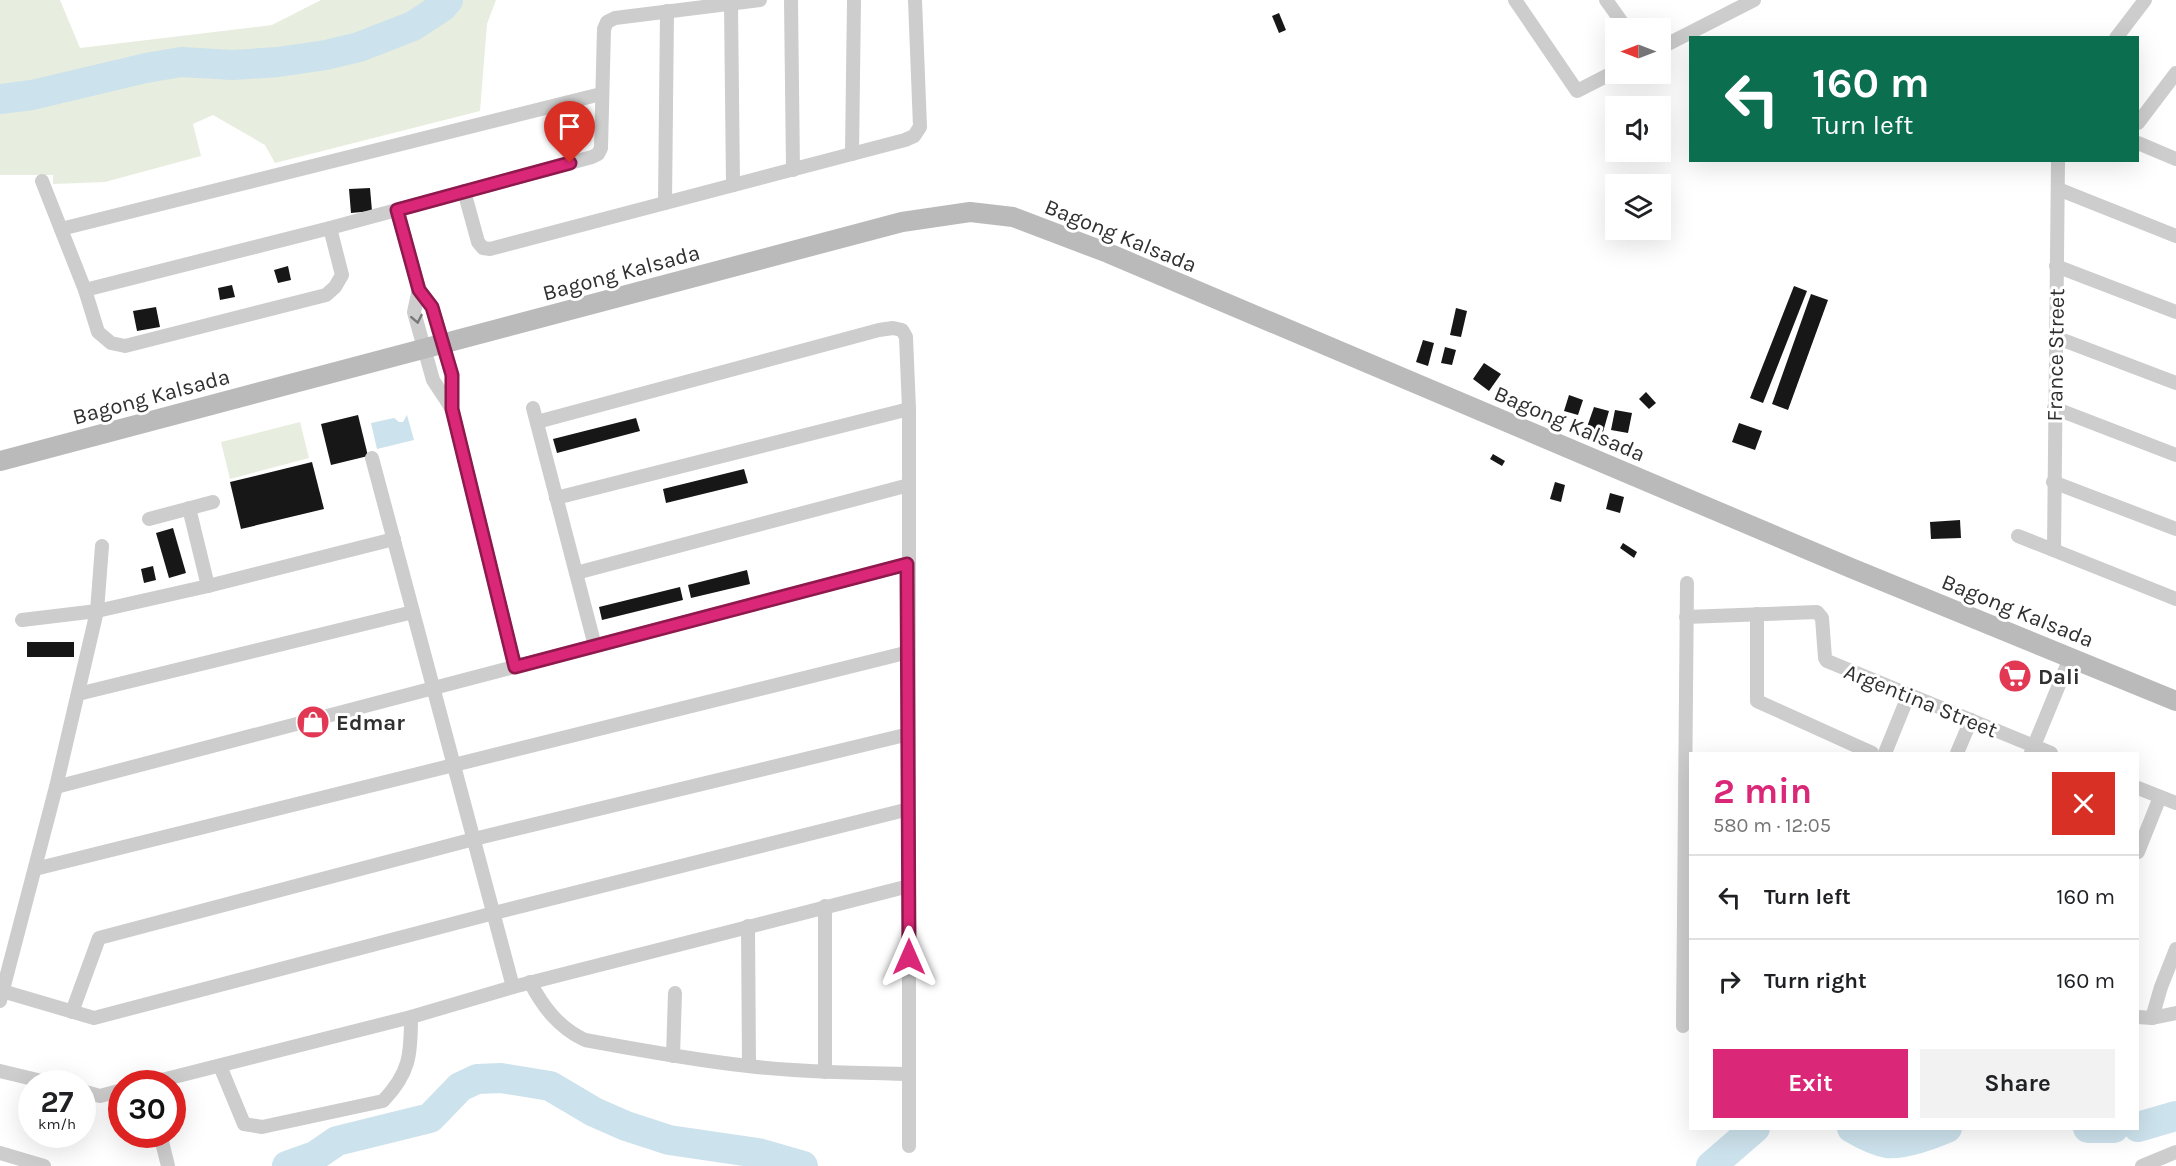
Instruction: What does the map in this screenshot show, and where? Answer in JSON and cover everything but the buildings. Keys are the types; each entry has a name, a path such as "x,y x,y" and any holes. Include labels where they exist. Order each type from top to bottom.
{"street":[{"path":"85,290 330,228 592,157 601,148 604,29 607,22 615,18 760,0"},
{"path":"791,0 794,170"},
{"path":"852,154 854,0"},
{"path":"464,191 478,242 483,248 490,249 905,140 914,136 920,127 915,0"},
{"path":"1515,0 1577,91 1605,77"},
{"path":"1606,0 1619,18"},
{"path":"1671,42 1754,0"},
{"path":"2118,36 2145,0"},
{"path":"730,4 733,185"},
{"path":"665,203 667,11"},
{"path":"2139,122 2176,73"},
{"path":"61,229 601,94"},
{"path":"2139,144 2176,159"},
{"name":"France Street","path":"2054,550 2058,162"},
{"path":"42,181 85,290 98,332 111,343 125,346 326,295 335,287 342,274 330,228"},
{"path":"2058,189 2176,236"},
{"path":"397,210 419,290 432,307 433,346 452,375 452,409 515,667"},
{"name":"Bagong Kalsada","path":"0,461 902,222 970,212 1012,217 1108,253 1851,568 2176,701"},
{"path":"2056,266 2176,312"},
{"path":"537,422 879,330 893,328 902,330 906,337 909,409 907,564 909,1146"},
{"path":"2055,337 2176,383"},
{"path":"533,408 595,646"},
{"path":"2054,408 2176,455"},
{"path":"556,498 909,409"},
{"path":"372,458 513,987"},
{"path":"2053,482 2176,529"},
{"path":"576,573 909,485"},
{"path":"149,519 213,502"},
{"path":"189,508 208,586"},
{"path":"2018,536 2176,598"},
{"path":"22,620 97,611 208,586 394,539"},
{"path":"102,546 97,611 56,787 1,996 94,1018 494,913 909,809"},
{"path":"56,787 907,564"},
{"path":"1683,1026 1688,900 1687,583"},
{"path":"78,694 413,612"},
{"name":"Argentina Street","path":"1686,617 1817,612 1822,618 1827,661 1971,720 2032,750"},
{"path":"1757,614 1757,701 1870,752"},
{"path":"35,869 909,652"},
{"path":"2032,750 2070,658"},
{"path":"1885,752 1909,694"},
{"path":"1957,752 1971,720"},
{"path":"72,1012 99,938 474,839 909,734"},
{"path":"1686,748 1696,752"},
{"path":"2139,788 2176,803"},
{"path":"2139,850 2160,797"},
{"path":"186,1074 411,1017 530,982 909,886"},
{"path":"825,906 825,1072"},
{"path":"748,926 749,1066"},
{"path":"2145,1018 2161,987 2176,949"},
{"path":"530,982 542,1006 573,1034 585,1040 673,1056 749,1066 825,1072 909,1074"},
{"path":"673,1056 675,993"},
{"path":"2145,1018 2176,1013"},
{"path":"220,1066 244,1124 262,1127 383,1101 395,1088 405,1069 411,1050 411,1017"},
{"path":"0,1071 18,1075"},
{"path":"164,1148 168,1166"},
{"path":"2142,1166 2176,1152"},
{"path":"0,1153 44,1166"}],"shaded area":[{"path":"0,0 60,0 80,48 272,25 321,0 496,0 487,24 480,111 275,163 265,145 213,115 193,124 201,156 105,182 53,184 53,175 0,175"},
{"path":"300,422 309,458 230,479 221,442"}],"water":[{"path":"407,415 414,440 377,449 371,423 394,418 403,422"}],"waterway":[{"path":"0,99 32,95 181,62 233,65 278,62 326,55 359,47 413,26 442,7 448,0"},
{"path":"287,1166 315,1156 337,1141 430,1118 460,1087 477,1079 501,1078 550,1086 594,1112 626,1126 669,1140 758,1153 803,1166"},
{"path":"2139,1127 2176,1116"},
{"path":"1711,1166 1753,1130"},
{"path":"1855,1130 1887,1143 1918,1138 1942,1130"}],"place":[{"name":"Dali","path":"2015,676"},
{"name":"Edmar","path":"313,722"}],"route":[{"path":"570,163 397,210 419,290 432,307 452,375 452,409 515,667 907,564 909,957"}]}
